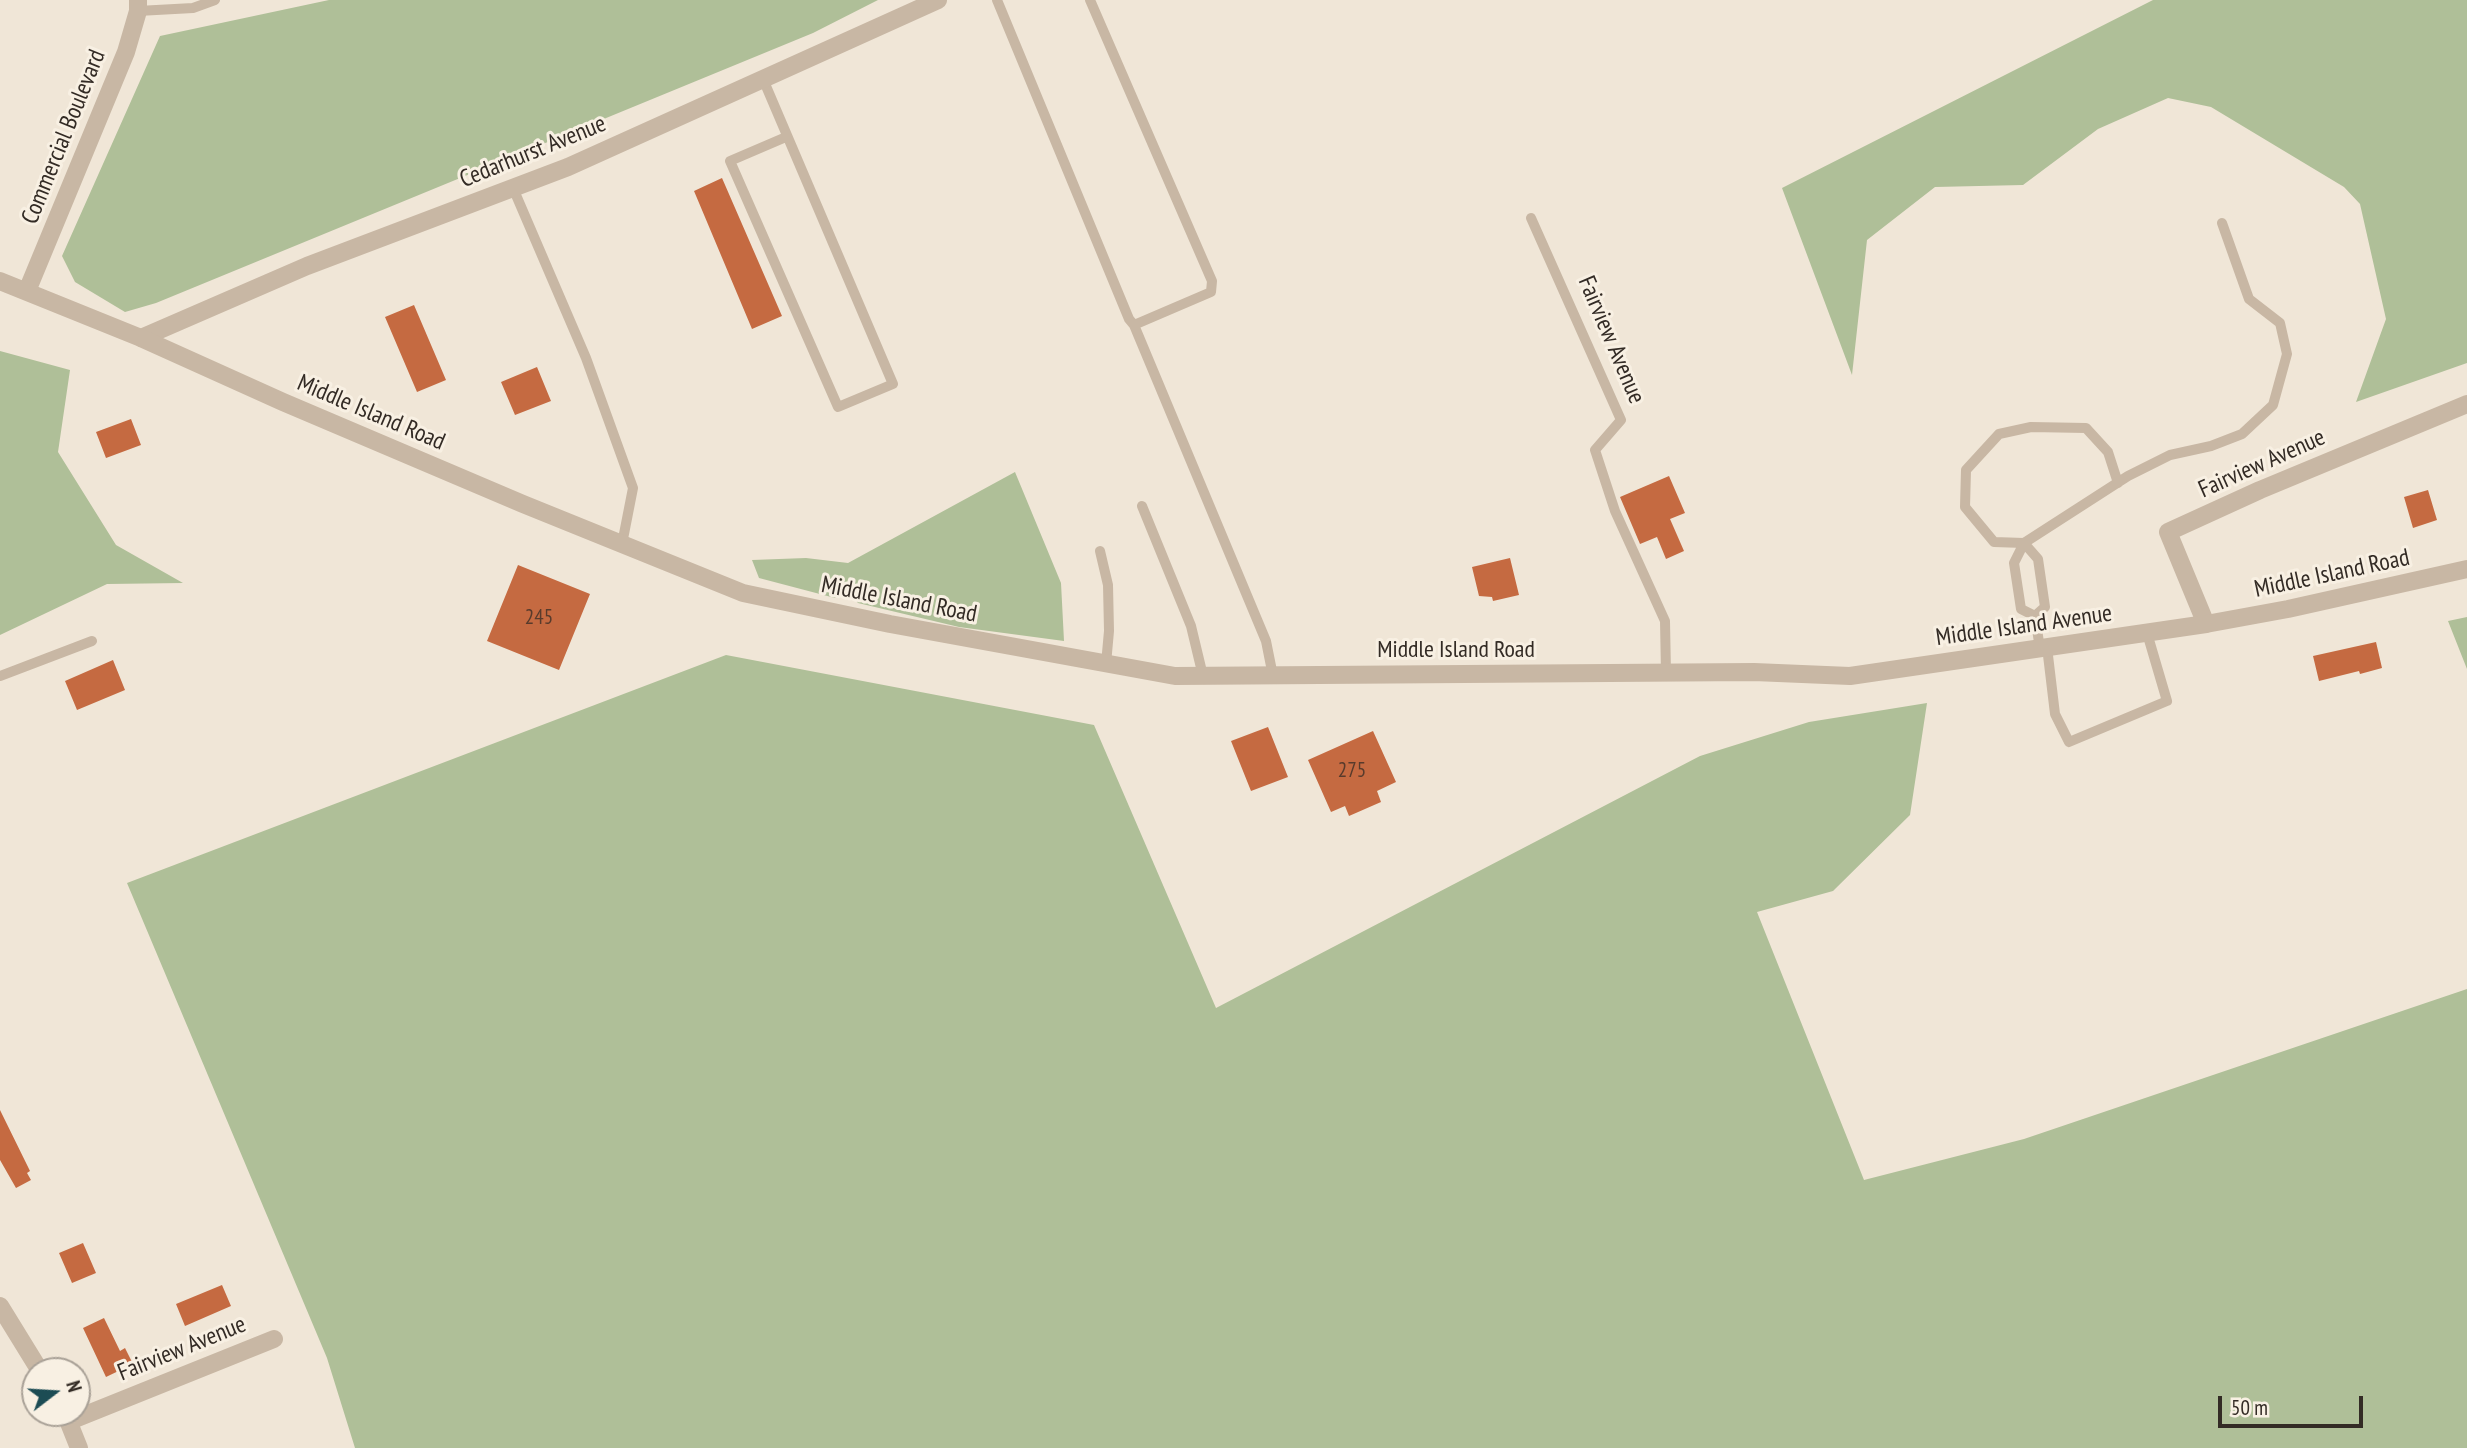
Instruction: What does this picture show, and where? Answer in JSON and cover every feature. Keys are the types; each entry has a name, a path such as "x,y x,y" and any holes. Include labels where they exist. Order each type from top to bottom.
{"street":[{"name":"Cedarhurst Avenue","path":"141,338 307,266 568,167 938,0"},
{"name":"Commercial Boulevard","path":"27,291 126,52 138,6"},
{"name":"Middle Island Road","path":"0,281 743,593 890,624 1175,676 1666,673 1850,676"},
{"name":"Fairview Avenue","path":"2206,624 2168,532 2260,490 2467,404"},
{"name":"Middle Island Road","path":"2206,624 2288,609 2467,569"},
{"name":"Middle Island Avenue","path":"1850,676 2206,624"},
{"path":"0,1306 31,1357"},
{"name":"Fairview Avenue","path":"91,1408 274,1339"},
{"path":"72,1427 79,1448"}],"lane":[{"path":"138,6 193,8 215,0"},
{"path":"997,0 1266,641 1273,676"},
{"path":"1090,0 1212,281 1211,292 1134,325"},
{"path":"763,79 893,384 838,407 730,162 786,137"},
{"path":"513,188 586,358 633,488 622,544"},
{"name":"Fairview Avenue","path":"1531,218 1621,420 1595,450 1615,511 1665,621 1666,673"},
{"path":"2147,633 2167,701 2069,741 2055,715 2035,616 2021,609 2014,563 2024,543 2118,483 2170,455 2211,446 2242,434 2273,405 2287,354 2280,323 2249,299 2222,223"},
{"path":"2035,616 2045,607 2038,559 2024,543 1994,542 1965,507 1966,470 1999,434 2031,428 2086,428 2108,452 2118,483"},
{"path":"1142,506 1191,626 1203,676"},
{"path":"1100,551 1108,585 1107,664"},
{"path":"0,676 92,641"}],"green space":[{"path":"329,0 878,0 813,33 156,303 125,312 75,282 62,256 160,36"},
{"path":"2153,0 2467,0 2467,363 2356,402 2386,319 2360,204 2344,187 2211,107 2168,98 2098,129 2023,185 1935,187 1867,240 1852,375 1782,188"},
{"path":"0,351 70,370 58,452 116,545 183,583 107,584 0,635"},
{"path":"1015,472 1061,583 1064,641 959,627 858,603 845,586 835,598 759,578 752,560 806,558 848,563"},
{"path":"2467,617 2467,669 2448,621"},
{"path":"726,655 1094,725 1216,1008 1700,756 1809,722 1927,703 1910,815 1833,891 1757,912 1864,1180 2024,1139 2467,989 2467,1448 355,1448 327,1358 127,883"}],"building":[{"path":"722,178 782,316 752,329 694,191"},
{"path":"414,305 446,380 417,392 385,317"},
{"path":"537,367 551,401 515,415 501,382"},
{"path":"131,419 141,445 106,458 96,432"},
{"path":"1669,476 1685,513 1670,519 1684,551 1666,559 1657,537 1640,544 1620,497"},
{"path":"2428,490 2437,520 2413,528 2404,497"},
{"path":"1510,558 1519,595 1493,601 1492,597 1479,596 1472,567"},
{"path":"518,565 590,594 559,670 487,641"},
{"path":"2376,642 2382,668 2319,681 2313,656"},
{"path":"113,660 125,690 77,710 65,681"},
{"path":"1268,727 1288,777 1251,791 1231,741"},
{"path":"1373,731 1396,782 1377,791 1381,802 1349,816 1345,806 1331,812 1308,760"},
{"path":"0,1110 30,1171 27,1173 31,1180 16,1188 0,1160"},
{"path":"83,1243 96,1273 72,1283 59,1253"},
{"path":"222,1285 231,1306 185,1326 176,1304"},
{"path":"104,1318 120,1351 125,1348 133,1364 106,1377 83,1328"}]}
